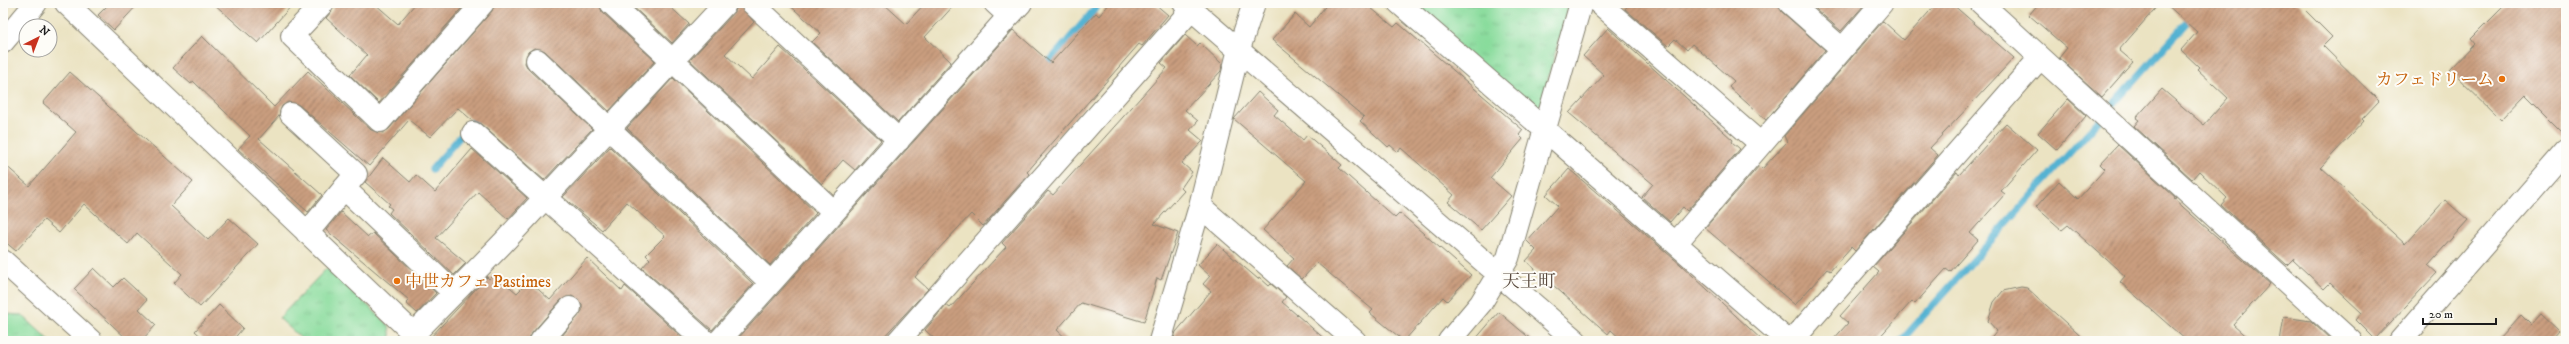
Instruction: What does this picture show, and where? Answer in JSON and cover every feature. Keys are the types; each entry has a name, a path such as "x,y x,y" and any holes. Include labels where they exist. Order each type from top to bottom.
{"street":[{"path":"3,42 36,3"},
{"path":"66,3 306,233 410,338 544,198 726,3"},
{"path":"323,3 292,36 380,121 483,3"},
{"path":"611,3 671,61 834,212"},
{"path":"752,3 898,140"},
{"path":"1160,341 1200,206 1239,49 1254,3"},
{"path":"1449,341 1481,303 1508,258 1582,3"},
{"path":"1599,3 1760,144"},
{"path":"1790,3 1842,49"},
{"path":"1676,243 1882,3"},
{"path":"1981,3 2351,341"},
{"path":"1406,5 1545,129 1788,341"},
{"path":"898,341 1188,6 1576,341"},
{"path":"719,341 898,140 1008,7"},
{"path":"1792,341 2040,58"},
{"path":"537,60 771,283"},
{"path":"291,114 356,174 306,233"},
{"path":"474,133 544,198 705,341"},
{"path":"2400,341 2566,151"},
{"path":"344,188 454,293"},
{"path":"1200,206 1355,341"},
{"path":"3,262 91,341"},
{"path":"541,341 570,308"}],"green space":[{"path":"1569,3 1540,107 1531,110 1423,15 1423,4"},
{"path":"327,268 389,325 391,341 304,341 279,318"},
{"path":"6,314 22,315 50,341 3,341 3,318"}],"building":[{"path":"110,3 139,3 114,30 98,15"},
{"path":"213,3 294,3 258,43"},
{"path":"335,3 374,3 398,24 416,3 466,3 379,103 350,75 367,55 326,18 332,11"},
{"path":"495,3 599,3 602,12 655,61 609,111 545,51 534,48 528,52 525,63 528,69 592,129 544,180 481,124 473,121 458,108 430,137 409,120 369,166 299,105 288,102 282,106 279,116 259,139 322,195 308,212 238,149 250,136 193,81 191,84 173,68 202,36 274,107 308,71 371,130 383,133 389,129 492,11"},
{"path":"629,3 666,3 689,24 672,43"},
{"path":"738,3 754,22 725,54 752,79 780,47 881,140 855,170 843,160 822,184 690,60 735,12"},
{"path":"787,3 883,3 906,24 925,3 956,3 925,37 951,62 898,122 812,42 821,33"},
{"path":"1110,3 1154,3 1168,15 1142,46 1139,44 1027,172 1029,174 983,226 971,214 934,254 915,277 928,289 880,341 736,341 1013,30 1051,63 1096,13 1099,16"},
{"path":"1328,3 1365,3 1394,27 1398,23 1523,130 1519,135 1523,139 1490,178 1511,196 1481,230 1448,202 1454,195 1401,148 1398,152 1390,145 1388,147 1360,121 1364,117 1272,40 1295,14 1309,27"},
{"path":"1630,3 1778,3 1782,12 1825,50 1766,120 1729,87 1734,81 1692,44 1687,50 1675,39 1668,46 1625,9"},
{"path":"1809,3 1863,3 1865,4 1841,31"},
{"path":"1937,3 1951,3 2014,58 1930,148 1938,155 1855,251 1851,247 1830,271 1827,269 1795,305 1705,228 1759,166 1762,169 1787,142 1784,136 1883,21 1904,40"},
{"path":"2039,3 2160,3 2119,50 2133,62 2102,97 2059,58 2067,48 2029,15"},
{"path":"2165,3 2298,3 2332,37 2323,46 2379,101 2362,119 2364,121 2321,167 2405,244 2445,200 2468,220 2428,265 2437,273 2375,339 2356,320 2362,313 2330,283 2324,289 2293,260 2294,258 2287,265 2221,205 2227,198 2199,171 2192,179 2134,126 2139,120 2136,118 2162,89 2204,125 2228,98 2197,69 2199,67 2181,50 2197,32"},
{"path":"2507,3 2566,3 2566,136 2525,95 2501,120 2450,70 2475,44 2471,39"},
{"path":"1608,28 1733,140 1732,142 1740,149 1687,211 1683,207 1670,222 1642,197 1653,184 1569,113 1604,75 1583,56"},
{"path":"1185,35 1197,46 1200,43 1222,64 1221,71 1185,110 1198,121 1190,130 1203,141 1182,163 1192,172 1181,188 1184,191 1154,224 1178,233 1161,280 1157,278 1144,322 1081,303 1057,330 1069,341 937,341 925,330 946,305 950,308 1006,247 1002,243 1048,191 1053,195 1167,68 1161,63"},
{"path":"70,72 193,182 171,206 208,240 229,218 258,244 200,307 174,283 182,274 137,233 128,244 84,204 59,233 44,220 16,251 3,240 3,163 29,186 76,132 43,103"},
{"path":"673,78 816,213 770,265 627,128"},
{"path":"1258,92 1278,110 1274,115 1303,140 1307,135 1342,165 1339,168 1395,218 1400,213 1471,275 1447,301 1443,297 1404,341 1370,313 1373,310 1317,263 1302,279 1287,266 1294,258 1263,230 1306,181 1234,119"},
{"path":"2068,99 2086,116 2057,150 2038,133"},
{"path":"2006,123 2037,150 2001,191 2005,194 1970,233 1978,240 1950,272 1946,269 1915,304 1912,301 1876,341 1832,341 1848,323 1840,316 1879,272 1873,267 1957,172 1959,175"},
{"path":"2118,145 2176,198 2174,199 2270,284 2233,325 2251,341 2187,341 2120,282 2125,276 2068,225 2062,230 2036,207 2059,181 2078,199 2105,169 2100,164"},
{"path":"610,147 753,284 712,330 642,268 650,259 646,255 665,236 627,202 602,230 563,197"},
{"path":"472,149 527,198 508,219 478,192 436,238 466,263 454,275 389,213 392,209 388,206 390,204 365,182 383,158 410,182 416,175 435,192"},
{"path":"1569,169 1680,264 1763,341 1623,341 1611,330 1608,334 1526,261 1536,250 1527,241 1558,206 1546,195"},
{"path":"341,212 368,237 373,233 436,293 417,313 406,303 409,300 326,230"},
{"path":"1217,244 1258,279 1259,277 1269,286 1271,284 1286,297 1282,302 1327,341 1173,341 1176,332 1211,291 1203,284 1210,276 1198,265"},
{"path":"587,258 622,291 625,286 686,341 558,341 582,311 582,304 572,296 561,300 532,333 529,341 427,341 487,277 489,279 494,274 517,293 529,281 550,300"},
{"path":"94,268 114,287 123,278 147,300 139,309 156,325 141,341 129,341 74,289"},
{"path":"2021,287 2027,288 2086,341 1989,341 1997,331 1988,321 1994,302 2003,291"},
{"path":"219,305 243,328 232,341 206,341 195,331"},
{"path":"1499,312 1533,341 1474,341"},
{"path":"2541,314 2559,331 2550,341 2497,341 2521,315 2531,325"},
{"path":"2284,317 2311,321 2332,341 2280,341"}],"waterway":[{"path":"1044,68 1100,3"},
{"path":"1901,341 2204,3"},
{"path":"432,169 479,115"}],"place":[{"name":"カフェドリーム","path":"2502,79"},
{"name":"中世カフェ Pastimes","path":"397,281"}],"district":[{"name":"天王町","path":"1529,281"}]}
